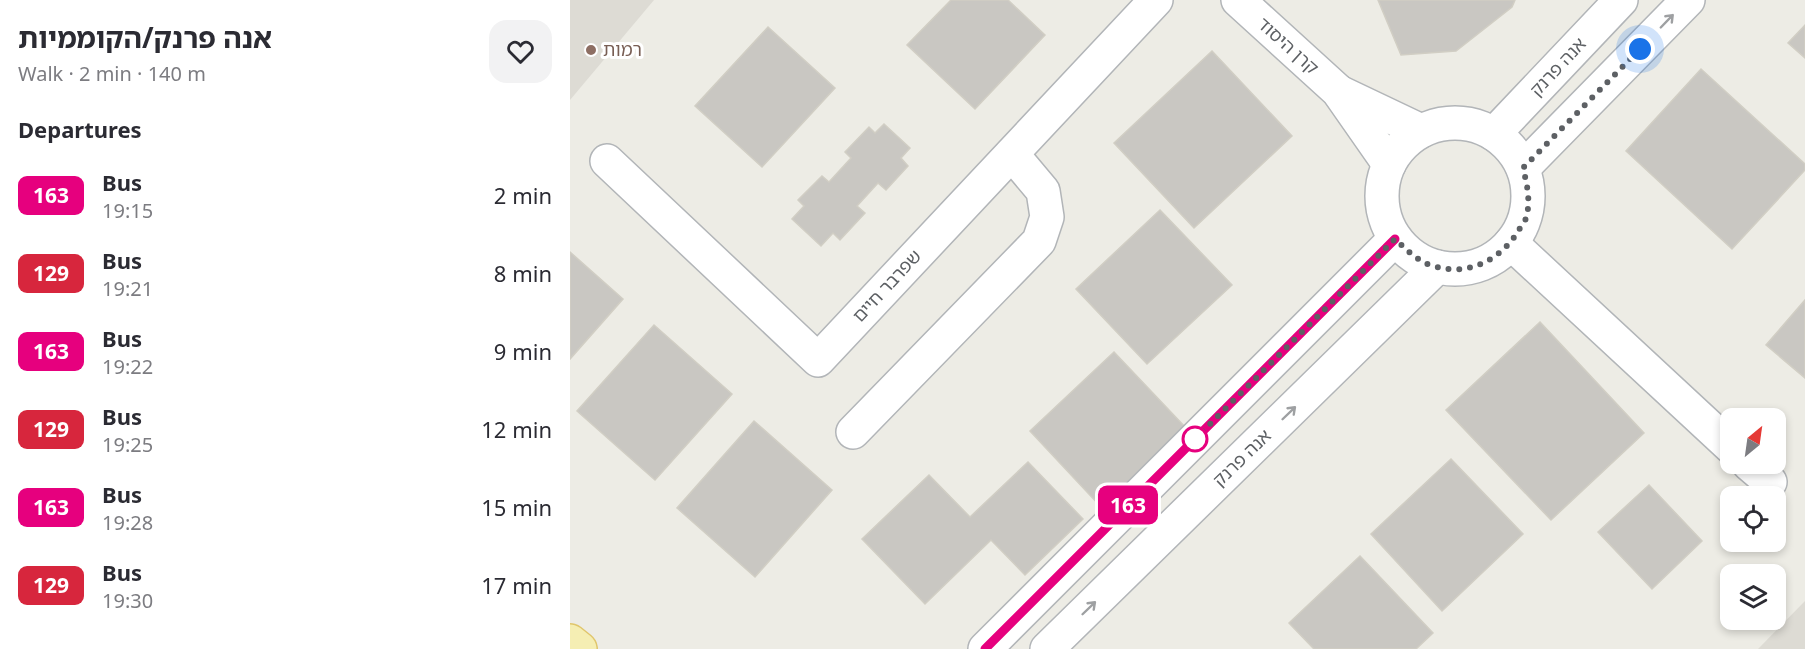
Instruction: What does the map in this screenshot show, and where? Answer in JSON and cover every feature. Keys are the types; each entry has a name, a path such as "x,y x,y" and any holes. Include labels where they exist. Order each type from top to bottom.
{"main road":[{"path":"570,641 580,649"}],"street":[{"name":"שפרבר חיים","path":"607,161 818,360 1155,0"},
{"name":"קרן היסוד","path":"1238,0 1338,91 1389,164"},
{"name":"אנה פרנק","path":"1494,134 1621,0"},
{"path":"1523,168 1688,0"},
{"name":"קרן היסוד","path":"1338,91 1421,131"},
{"path":"1445,124 1470,125 1494,134 1509,146 1523,168 1529,192 1526,218 1511,243 1487,263 1462,269 1437,267 1414,257 1395,239 1384,214 1382,188 1389,164 1401,147 1421,131 1445,124"},
{"path":"853,432 1039,241 1047,217 1043,191 1011,154"},
{"path":"985,649 1395,239"},
{"path":"1511,243 1720,437"},
{"name":"אנה פרנק","path":"1047,649 1437,267"}],"shaded area":[{"name":"רמות","path":"570,0 654,0 570,100"},
{"path":"1805,601 1805,649 1758,649 1777,630 1786,630 1786,620"}],"building":[{"path":"951,0 1008,0 1045,35 975,109 907,45"},
{"path":"1378,0 1515,0 1512,7 1456,51 1401,55"},
{"path":"1805,25 1805,58 1788,43"},
{"path":"768,27 835,88 762,167 695,106"},
{"path":"1212,51 1292,136 1194,228 1114,143"},
{"path":"1701,69 1805,164 1805,170 1732,249 1626,151"},
{"path":"884,124 910,148 901,158 908,166 886,190 878,183 857,206 865,213 840,240 833,233 821,246 792,219 804,206 798,200 822,176 829,182 851,158 845,152 869,127 875,133"},
{"path":"1160,210 1232,285 1147,364 1076,289"},
{"path":"570,252 623,299 570,359"},
{"path":"1805,300 1805,378 1766,345"},
{"path":"1540,322 1644,433 1551,520 1446,410"},
{"path":"654,325 732,394 655,480 577,411"},
{"path":"1114,352 1186,428 1101,507 1030,431"},
{"path":"754,421 832,490 755,577 677,508"},
{"path":"1451,459 1523,534 1442,611 1371,534"},
{"path":"1028,462 1083,519 1025,575 991,540 925,604 862,539 929,475 970,517"},
{"path":"1649,485 1702,541 1652,589 1598,532"},
{"path":"1360,556 1433,633 1416,649 1314,649 1289,623"}],"bus line":[{"name":"163","path":"985,649 1395,239"}],"place":[{"name":"רמות","path":"591,50"}],"route":[{"path":"1195,439 1395,239 1414,257 1437,267 1462,269 1487,263 1511,243 1526,218 1529,192 1523,168 1640,49"}]}
